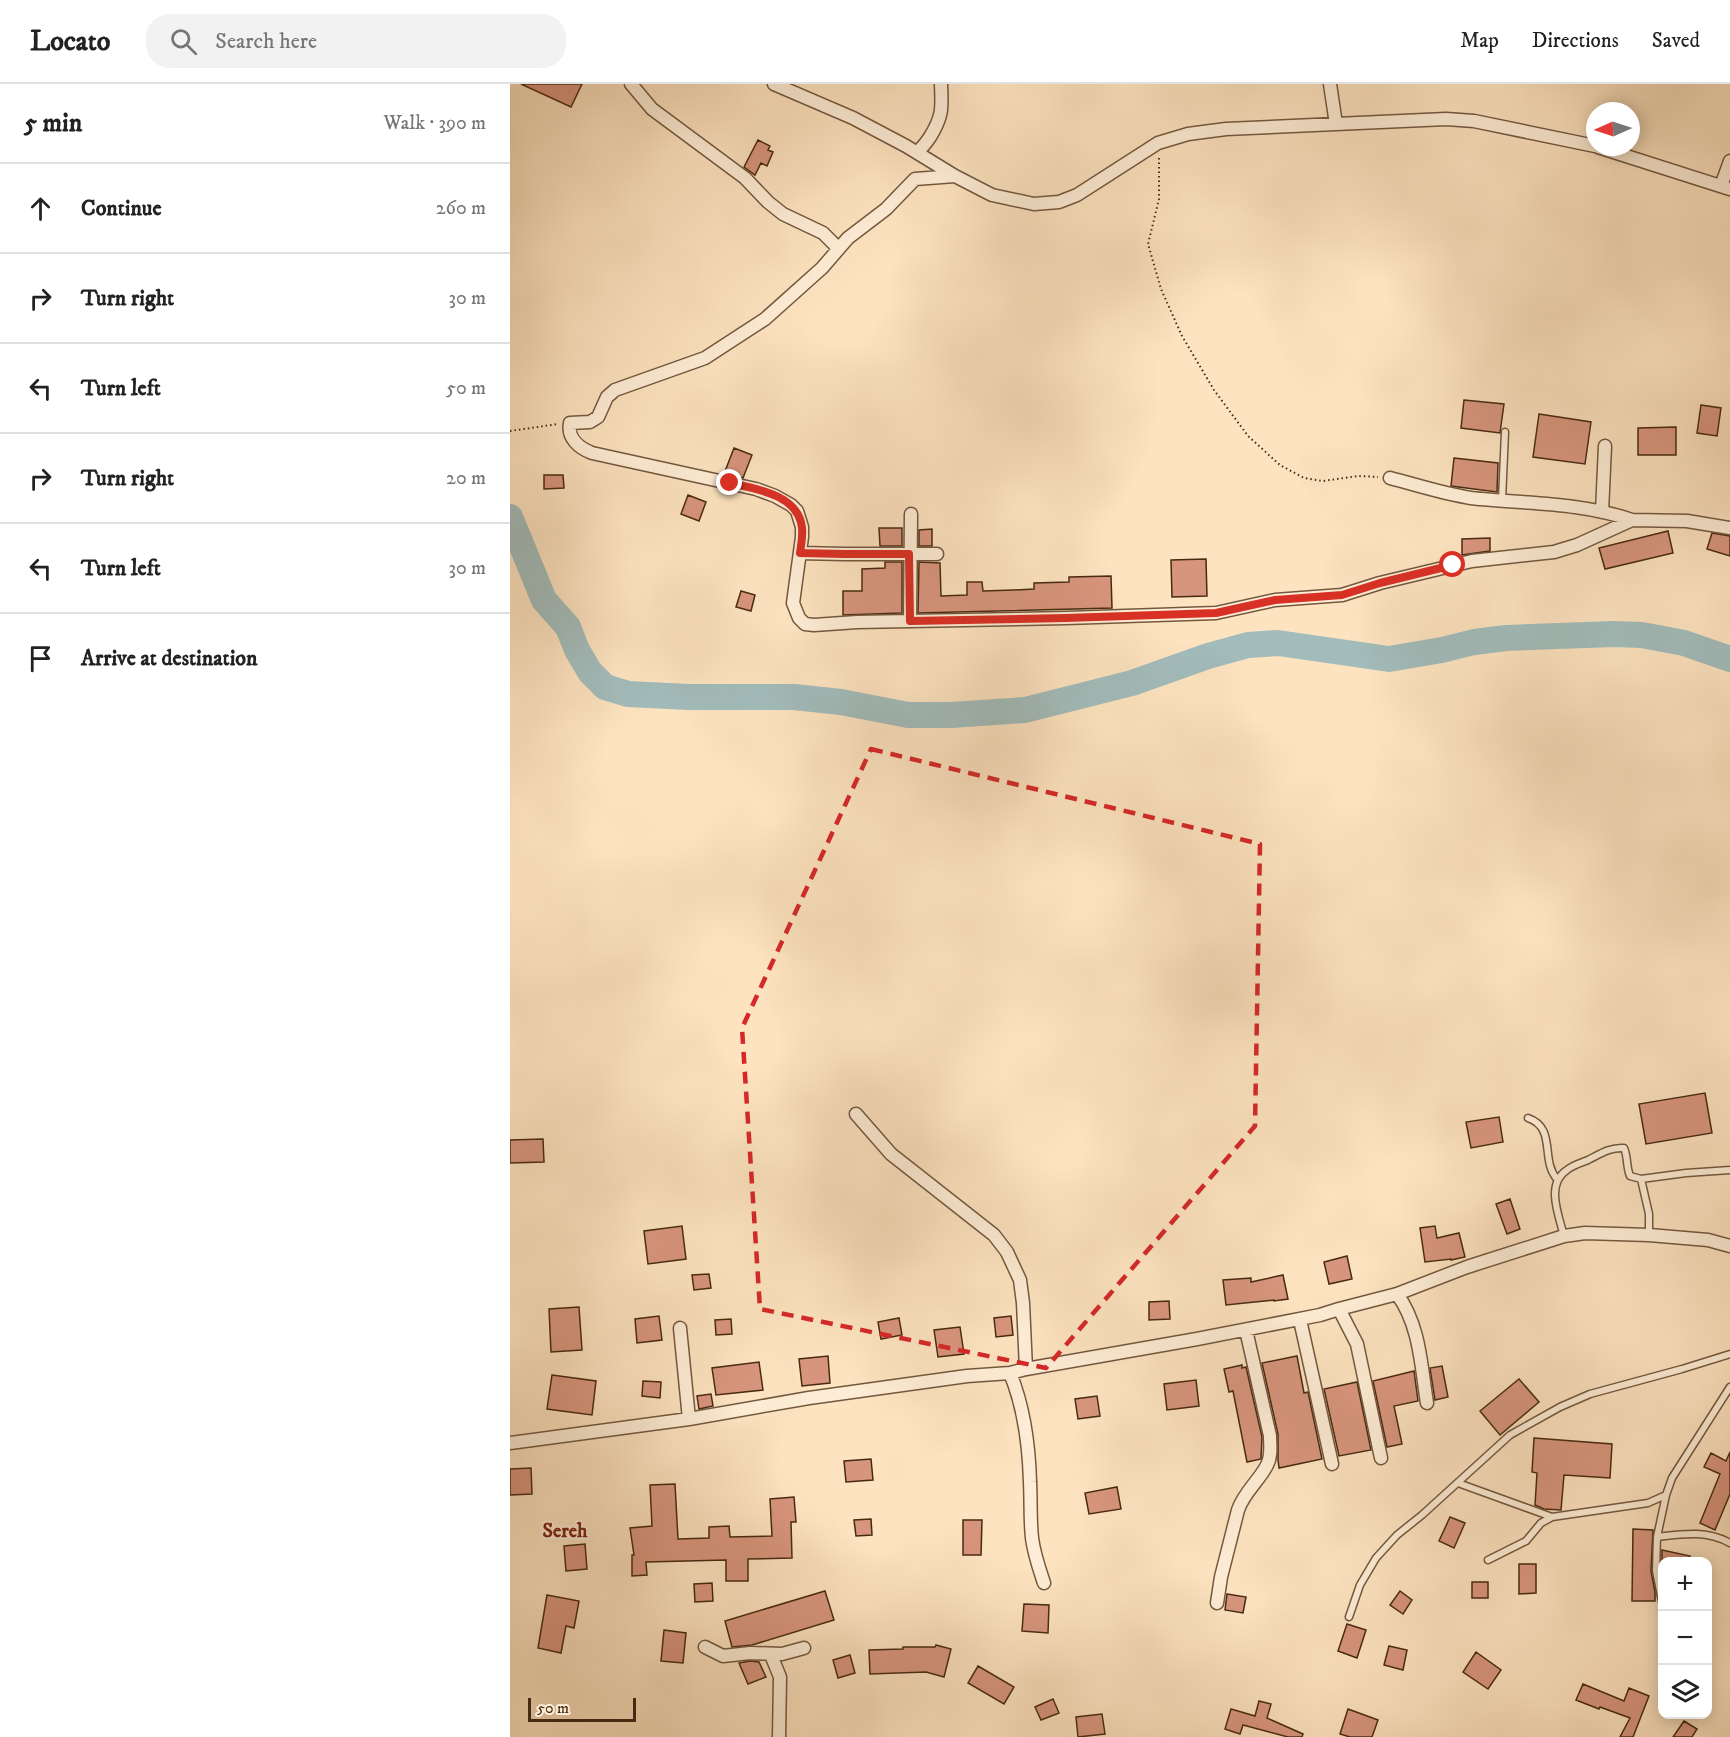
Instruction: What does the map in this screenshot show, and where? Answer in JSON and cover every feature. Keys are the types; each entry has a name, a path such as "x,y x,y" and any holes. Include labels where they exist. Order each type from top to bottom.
{"street":[{"path":"631,84 652,110 745,178 783,214 823,233 838,248"},
{"path":"774,84 853,118 992,195 1034,204 1059,202 1077,195 1158,143 1188,134 1226,129 1418,119 1465,121 1586,145"},
{"path":"941,84 942,109 939,121 919,154 915,178 886,209 848,238 799,290 765,319 705,358 615,390 607,397 598,417 590,422 570,423 569,429 583,450 756,489 791,505 797,511 802,527 793,603 799,618 805,624 813,626 857,622 1216,613 1275,600 1342,595 1380,583 1472,561 1554,552 1577,545 1632,520"},
{"path":"1330,84 1336,124"},
{"path":"1626,156 1725,187 1730,161"},
{"path":"915,178 955,176"},
{"path":"1602,512 1605,446"},
{"path":"1390,478 1468,497 1571,505 1632,520 1687,521 1730,528"},
{"path":"910,621 911,514"},
{"path":"800,553 937,554"},
{"path":"856,1114 891,1154 994,1235 1007,1252 1020,1280 1026,1369"},
{"path":"510,1443 689,1419 809,1398 1010,1373 1300,1320 1397,1294 1467,1267 1564,1236 1585,1233 1649,1235 1708,1240 1730,1246"},
{"path":"1397,1294 1407,1307 1415,1330 1427,1403"},
{"path":"1339,1309 1357,1344 1381,1458"},
{"path":"1300,1320 1332,1464"},
{"path":"680,1328 689,1419"},
{"path":"1217,1603 1238,1510 1242,1499 1268,1464 1270,1450 1270,1436 1246,1330"},
{"path":"1010,1373 1024,1419 1030,1479 1032,1536 1044,1583"},
{"path":"705,1647 723,1656 750,1653 782,1654 804,1648"},
{"path":"771,1655 780,1677 779,1737"}],"lane":[{"path":"1502,500 1505,432"},
{"path":"1528,1118 1536,1121 1544,1130 1548,1163 1552,1174 1557,1179"},
{"path":"1564,1236 1556,1205 1557,1179 1566,1170 1615,1147 1624,1148 1630,1176 1641,1179 1730,1170"},
{"path":"1641,1179 1649,1214 1649,1235"},
{"path":"1349,1617 1359,1585 1376,1558 1397,1535 1510,1436 1560,1407 1590,1394 1730,1354"},
{"path":"1658,1580 1657,1537 1672,1478 1730,1388"},
{"path":"1458,1483 1552,1517"},
{"path":"1488,1560 1526,1541 1541,1523 1552,1517 1648,1503 1666,1495"},
{"path":"1657,1537 1694,1533 1713,1535 1730,1543"}],"path":[{"path":"1158,143 1159,199 1148,244 1161,289 1182,336 1214,390 1248,436 1280,465 1304,478 1323,481 1358,476 1390,478"},
{"path":"510,431 570,423"}],"highlighted area":[{"path":"871,749 1260,844 1255,1126 1046,1368 760,1309 742,1028"}],"building":[{"path":"521,84 582,84 571,107"},
{"path":"758,140 770,146 768,150 773,152 767,166 761,163 755,175 744,167"},
{"path":"1464,400 1504,404 1500,433 1461,428"},
{"path":"1701,405 1721,408 1717,436 1697,433"},
{"path":"1539,414 1591,422 1585,464 1533,457"},
{"path":"1676,427 1676,455 1638,455 1638,428"},
{"path":"734,448 752,455 743,478 724,474"},
{"path":"1454,458 1498,463 1497,492 1451,486"},
{"path":"544,475 563,475 564,488 544,489"},
{"path":"688,495 706,502 699,521 681,514"},
{"path":"879,528 902,528 902,546 880,546"},
{"path":"932,529 932,546 919,546 919,530"},
{"path":"1668,531 1673,553 1605,569 1599,548"},
{"path":"1712,533 1730,536 1730,556 1707,549"},
{"path":"1490,538 1490,551 1462,555 1462,539"},
{"path":"1206,559 1207,596 1172,597 1171,560"},
{"path":"885,562 902,562 902,613 843,615 843,591 862,591 862,569 885,568"},
{"path":"919,562 940,563 941,596 967,595 967,582 982,582 983,591 1014,590 1034,589 1034,583 1069,582 1069,577 1111,576 1112,608 918,613"},
{"path":"741,591 755,595 751,611 736,607"},
{"path":"1705,1093 1712,1133 1646,1144 1639,1104"},
{"path":"1499,1117 1503,1142 1471,1148 1466,1122"},
{"path":"543,1139 544,1162 510,1163 510,1140"},
{"path":"1510,1199 1520,1229 1507,1234 1496,1204"},
{"path":"682,1226 686,1259 648,1264 644,1231"},
{"path":"1435,1226 1437,1238 1459,1233 1465,1257 1425,1262 1420,1228"},
{"path":"1347,1256 1352,1279 1329,1284 1324,1262"},
{"path":"709,1274 711,1288 694,1290 692,1275"},
{"path":"1283,1275 1288,1299 1226,1305 1223,1280 1251,1278 1251,1282"},
{"path":"1169,1301 1170,1319 1149,1320 1149,1302"},
{"path":"579,1307 582,1350 551,1352 549,1309"},
{"path":"659,1316 662,1340 637,1343 635,1319"},
{"path":"1011,1316 1013,1335 996,1337 994,1318"},
{"path":"899,1318 902,1335 881,1339 878,1322"},
{"path":"731,1319 732,1334 716,1335 715,1320"},
{"path":"960,1327 964,1354 938,1357 934,1330"},
{"path":"828,1356 830,1383 802,1386 799,1359"},
{"path":"1297,1356 1304,1393 1308,1392 1322,1459 1279,1468 1278,1434 1262,1363"},
{"path":"759,1362 763,1390 716,1395 712,1368"},
{"path":"1242,1365 1242,1368 1246,1367 1262,1437 1261,1459 1247,1462 1233,1391 1229,1392 1224,1369"},
{"path":"1442,1366 1448,1397 1435,1400 1430,1368"},
{"path":"1414,1371 1418,1401 1394,1406 1402,1444 1387,1447 1373,1381"},
{"path":"552,1375 596,1381 592,1415 547,1409"},
{"path":"1519,1379 1539,1402 1500,1435 1480,1411"},
{"path":"1196,1380 1199,1406 1167,1410 1164,1384"},
{"path":"643,1381 661,1382 660,1398 642,1396"},
{"path":"1357,1382 1371,1450 1339,1456 1324,1389"},
{"path":"711,1394 713,1406 699,1409 697,1396"},
{"path":"1097,1396 1100,1416 1078,1419 1075,1399"},
{"path":"1534,1438 1612,1444 1610,1478 1564,1475 1561,1510 1544,1509 1535,1505 1537,1473 1532,1472"},
{"path":"1730,1452 1730,1494 1715,1530 1700,1523 1720,1474 1704,1467 1711,1453 1726,1461"},
{"path":"871,1459 873,1480 846,1482 844,1461"},
{"path":"531,1468 532,1494 510,1495 510,1469"},
{"path":"675,1484 678,1539 709,1538 709,1527 729,1526 730,1537 772,1536 770,1499 794,1497 796,1522 791,1522 792,1558 748,1559 748,1581 726,1581 726,1560 646,1562 647,1575 632,1576 632,1555 634,1555 630,1528 652,1526 650,1485"},
{"path":"1117,1487 1121,1509 1089,1514 1085,1493"},
{"path":"1450,1517 1465,1523 1454,1548 1439,1541"},
{"path":"871,1519 872,1535 856,1536 854,1520"},
{"path":"963,1520 982,1520 981,1555 963,1555"},
{"path":"1633,1529 1653,1530 1651,1571 1655,1601 1632,1601"},
{"path":"585,1544 587,1569 566,1571 564,1546"},
{"path":"1662,1550 1690,1556 1690,1557 1662,1557"},
{"path":"1519,1564 1536,1564 1536,1593 1519,1594"},
{"path":"1472,1582 1488,1582 1488,1598 1472,1598"},
{"path":"712,1583 713,1601 695,1602 694,1584"},
{"path":"825,1591 834,1620 752,1645 732,1647 725,1621"},
{"path":"1400,1591 1412,1600 1403,1614 1390,1605"},
{"path":"1227,1594 1246,1597 1243,1613 1225,1610"},
{"path":"547,1595 579,1601 574,1628 566,1626 561,1653 538,1648"},
{"path":"1024,1604 1049,1605 1048,1633 1022,1631"},
{"path":"1347,1624 1366,1630 1357,1658 1338,1651"},
{"path":"664,1630 686,1633 683,1663 661,1661"},
{"path":"936,1645 951,1649 944,1677 926,1672 870,1674 869,1650 935,1647"},
{"path":"1389,1646 1407,1650 1403,1670 1384,1665"},
{"path":"1476,1652 1501,1670 1488,1689 1463,1672"},
{"path":"850,1655 855,1673 838,1678 833,1660"},
{"path":"759,1662 766,1677 748,1684 739,1663"},
{"path":"978,1666 1014,1687 1004,1704 968,1683"},
{"path":"1583,1684 1624,1701 1629,1688 1649,1696 1633,1737 1620,1737 1630,1718 1576,1700"},
{"path":"1053,1699 1059,1713 1041,1720 1035,1707"},
{"path":"1259,1701 1271,1704 1267,1718 1303,1734 1302,1737 1288,1737 1243,1725 1240,1734 1225,1729 1231,1709 1255,1716"},
{"path":"1348,1709 1378,1720 1372,1737 1350,1737 1340,1734"},
{"path":"1102,1714 1105,1734 1078,1737 1076,1717"},
{"path":"1684,1721 1697,1729 1692,1737 1673,1737"}],"waterway":[{"path":"510,517 544,600 568,627 577,650 590,672 605,687 628,694 688,697 794,697 841,702 908,715 951,715 1025,710 1132,683 1208,656 1248,645 1278,643 1389,659 1506,638 1614,634 1642,635 1684,643 1730,659"}],"district":[{"name":"Sereh","path":"565,1530"}],"route":[{"path":"730,483 775,496 797,511 802,527 800,553 909,554 910,621 1216,613 1244,608 1265,601 1342,595 1453,565"}]}
